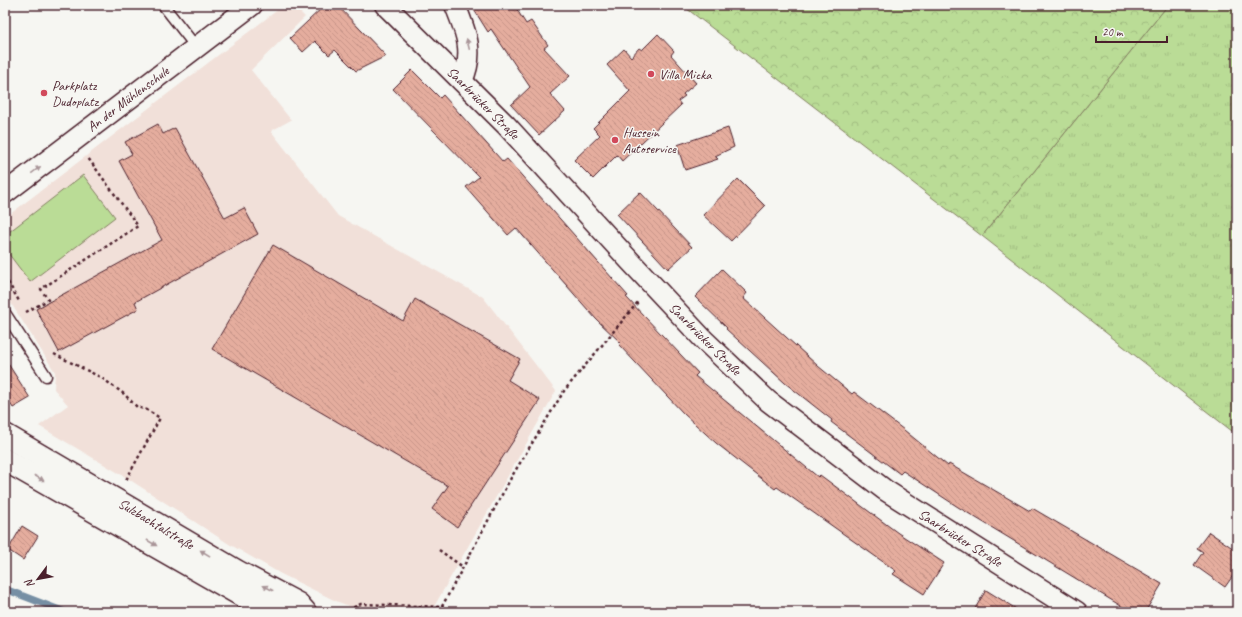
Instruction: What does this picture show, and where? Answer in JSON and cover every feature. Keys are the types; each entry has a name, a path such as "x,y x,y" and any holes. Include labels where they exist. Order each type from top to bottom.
{"main road":[{"name":"Sulzbachtalstraße","path":"5,436 302,608"},
{"name":"Sulzbachtalstraße","path":"5,460 271,612"}],"street":[{"name":"An der Mühlenschule","path":"5,193 252,5"},
{"name":"Saarbrücker Straße","path":"385,5 506,125 630,262 699,334 768,401 885,490 1077,612"},
{"path":"455,5 469,48 469,62 462,81"}],"lane":[{"path":"163,5 196,47"},
{"path":"5,313 46,376"}],"path":[{"path":"26,312 48,300 41,289 138,226 75,140"},
{"path":"5,277 30,318"},
{"path":"439,612 512,476 564,391 635,305"},
{"path":"52,353 114,386 136,407 147,410 160,418 126,481"},
{"path":"439,550 463,567"},
{"path":"350,612 352,608 361,604 442,607"}],"shaded area":[{"path":"284,5 293,5 305,17 251,70 291,120 271,131 338,216 483,297 556,391 431,612 364,612 336,601 281,574 229,544 127,478 39,426 68,405 54,389 55,372 5,294 5,218"}],"green space":[{"path":"682,5 1168,5 982,236"},
{"path":"1168,5 1237,5 1237,435 982,236"},
{"path":"83,175 115,217 30,282 5,249 5,235"}],"building":[{"path":"325,5 337,5 386,56 356,71 335,50 329,55 315,41 303,52 290,38"},
{"path":"471,5 514,5 526,24 531,21 548,45 544,48 570,76 550,94 565,111 539,135 511,105 530,87 491,29 488,32"},
{"path":"658,34 674,51 671,55 696,83 683,94 685,96 678,101 681,105 622,161 617,155 593,179 574,160 600,135 593,128 630,91 607,65 624,49 631,57 639,48 642,50"},
{"path":"412,70 440,98 443,95 503,162 507,159 628,296 626,297 698,373 695,376 818,477 820,475 898,533 944,563 924,594 893,574 896,571 777,487 775,489 716,443 684,414 619,345 621,343 596,319 516,228 508,235 466,187 479,177 393,89"},
{"path":"158,124 163,134 175,128 225,218 244,208 258,234 135,302 138,309 59,352 36,309 162,240 119,161 132,154 125,142"},
{"path":"728,128 734,147 715,156 718,159 685,170 677,145"},
{"path":"738,179 765,206 731,241 703,215"},
{"path":"640,192 692,247 668,269 617,214"},
{"path":"273,245 403,321 415,299 520,359 508,380 540,400 457,527 432,509 448,486 212,349"},
{"path":"722,269 747,293 743,298 818,366 852,394 854,392 904,430 948,466 949,464 1030,511 1032,508 1162,584 1145,612 1131,612 958,507 903,471 900,474 831,422 832,420 785,383 726,329 727,328 695,297"},
{"path":"5,359 30,398 13,408 5,395"},
{"path":"22,526 38,536 23,560 8,550"},
{"path":"1209,532 1237,551 1237,570 1225,587 1194,565 1203,552 1197,548"},
{"path":"986,590 1021,612 973,612"}],"waterway":[{"path":"5,589 65,612"}],"place":[{"name":"Villa Micka","path":"651,74"},
{"name":"Parkplatz Dudoplatz","path":"44,93"},
{"name":"Hussein Autoservice","path":"615,140"}]}
